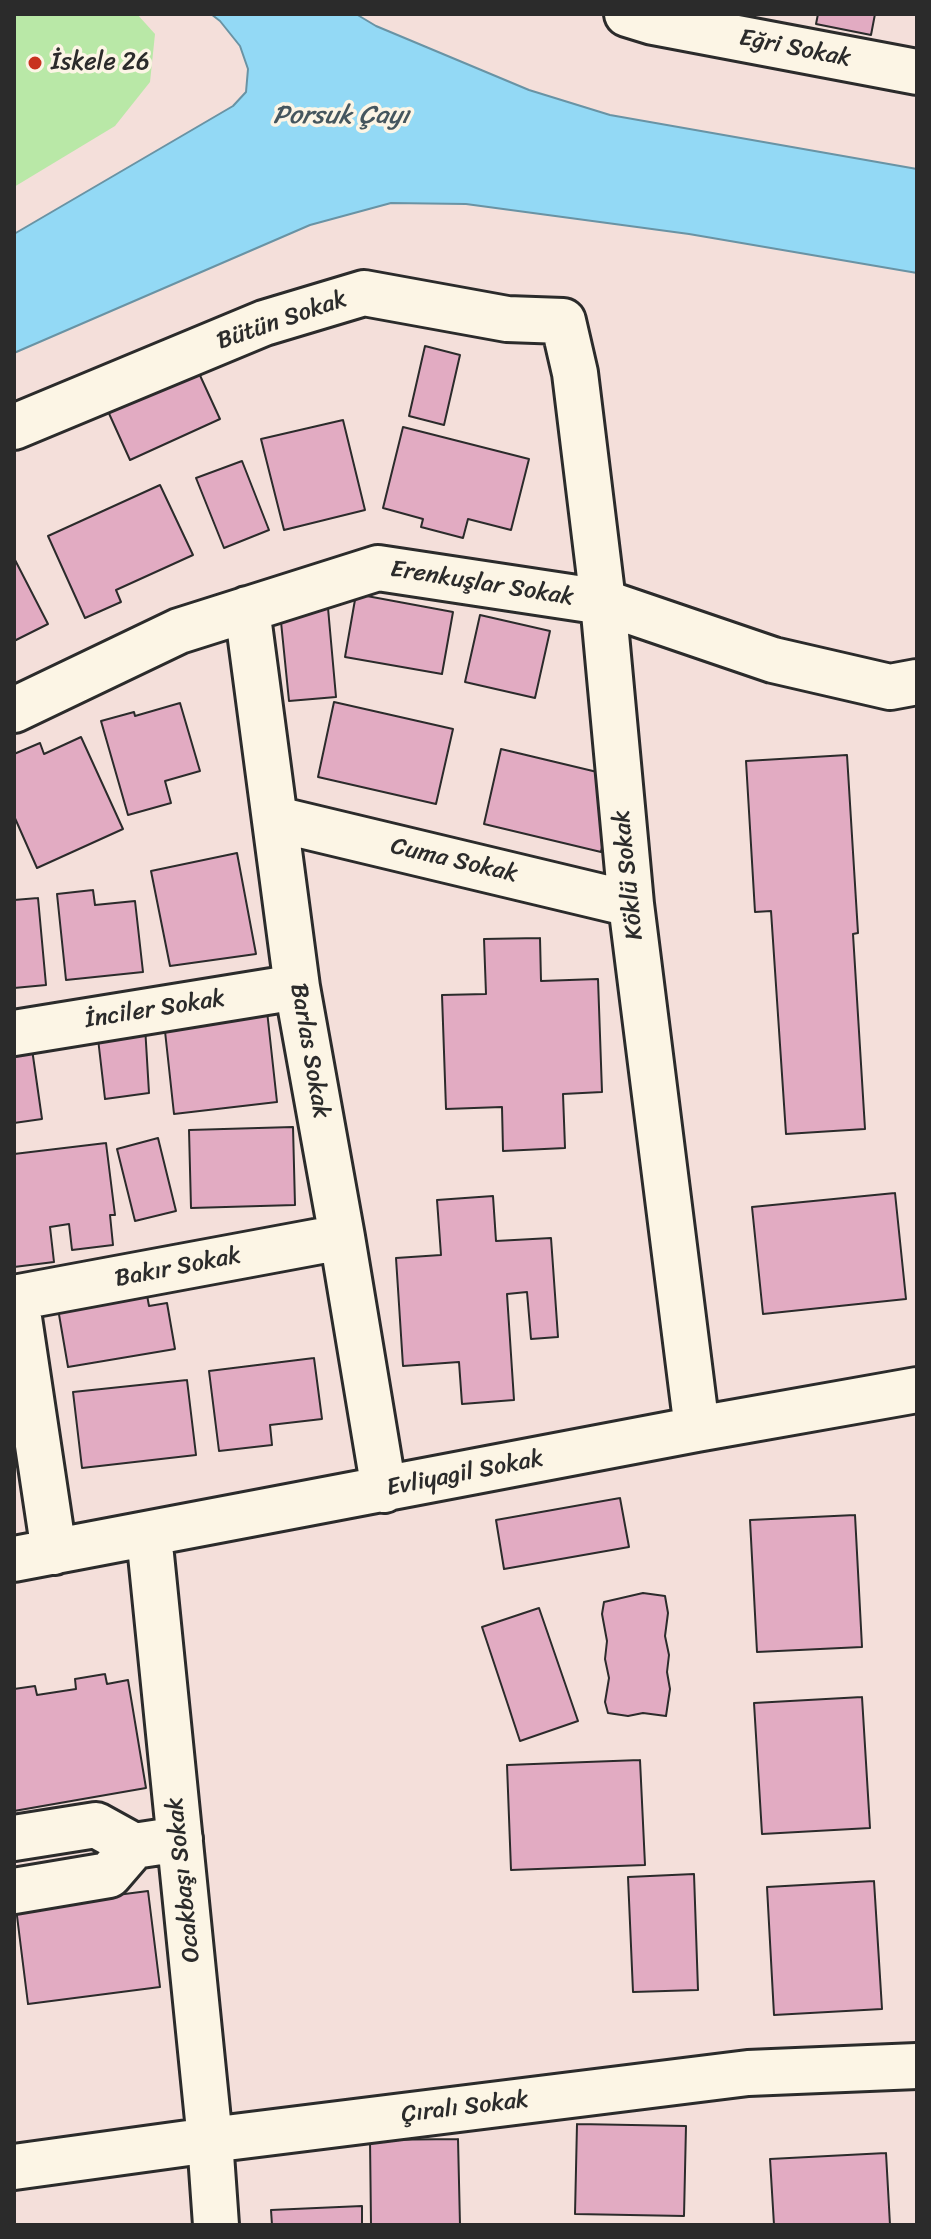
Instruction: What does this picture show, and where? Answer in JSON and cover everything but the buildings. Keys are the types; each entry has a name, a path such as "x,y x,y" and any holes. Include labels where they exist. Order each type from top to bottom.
{"street":[{"name":"Eğri Sokak","path":"644,17 917,72"},
{"name":"Bütün Sokak","path":"14,427 264,323 364,293 507,319 563,321"},
{"name":"Köklü Sokak","path":"563,321 575,373 603,602 631,904 697,1429"},
{"name":"Erenkuşlar Sokak","path":"14,710 179,631 378,568 603,602 773,660 890,687 917,682"},
{"name":"Barlas Sokak","path":"247,609 297,987 384,1490"},
{"name":"Cuma Sokak","path":"276,819 631,904"},
{"name":"İnciler Sokak","path":"14,1033 297,987"},
{"name":"Bakır Sokak","path":"15,1298 342,1237"},
{"path":"15,1298 34,1556"},
{"name":"Evliyagil Sokak","path":"34,1556 917,1390"},
{"name":"Ocakbaşı Sokak","path":"149,1535 216,2225"},
{"path":"14,1838 96,1825 134,1846 180,1839"},
{"path":"14,1891 109,1875 134,1846"},
{"name":"Çıralı Sokak","path":"14,2167 748,2073 917,2066"}],"green space":[{"path":"14,14 137,14 155,34 150,82 115,126 14,187"}],"water":[{"name":"Porsuk Çayı","path":"211,14 356,14 376,26 529,90 610,115 917,169 917,273 689,234 466,204 391,203 310,225 14,353 14,234 233,106 246,92 248,69 240,46"}],"place":[{"name":"İskele 26","path":"35,63"}]}
